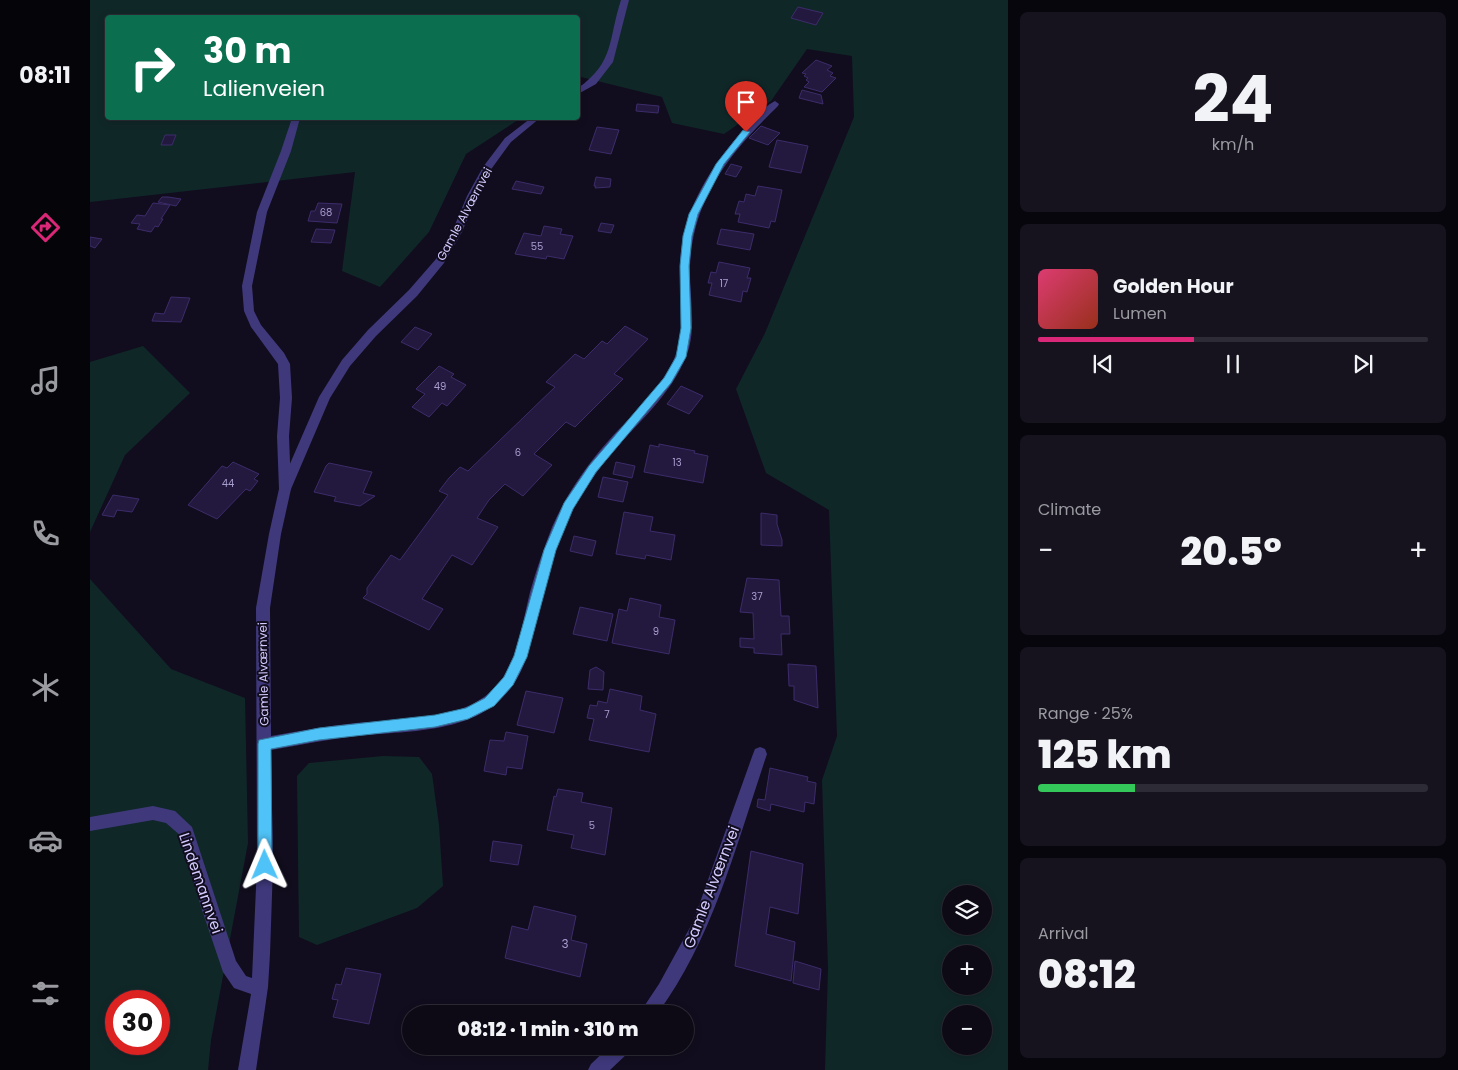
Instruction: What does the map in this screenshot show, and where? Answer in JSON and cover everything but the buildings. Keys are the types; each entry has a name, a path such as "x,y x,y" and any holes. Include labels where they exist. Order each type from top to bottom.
{"street":[{"path":"580,91 596,80 607,66 614,52 625,0"},
{"path":"264,744 319,734 435,721 468,714 489,702 502,690 515,670 520,657 550,550 568,507 592,469 668,380 681,357 686,328 685,266 687,236 698,202 731,149 775,104"},
{"name":"Gamle Alværnvei","path":"285,489 283,436 286,390 284,364 280,356 256,327 249,311 247,286 262,212 286,151 295,120"},
{"name":"Gamle Alværnvei","path":"247,1070 260,987 265,865 263,608 275,534 285,489 325,398 346,363 372,333 413,293 440,261 457,232 472,196 488,167 508,140 533,120"},
{"name":"Gamle Alværnvei","path":"654,1005 665,990 700,926 760,754"},
{"name":"Lindemannvei","path":"90,824 153,813 163,813 178,822 187,832 229,966 240,982 247,986 260,987"},
{"path":"597,1070 613,1055"}],"green space":[{"path":"90,0 1008,0 1008,1070 825,1070 828,969 822,780 837,736 829,510 766,473 736,389 765,333 854,117 852,56 807,49 771,101 724,134 672,123 662,97 580,78 580,15 105,15 105,120 518,120 466,154 429,232 380,287 342,271 355,172 90,202"},
{"path":"143,346 190,393 125,455 90,532 90,362"},
{"path":"90,579 171,669 245,698 248,843 211,1040 208,1070 90,1070"},
{"path":"383,756 419,757 432,774 439,825 443,886 417,908 317,945 299,937 297,776 309,763"}],"route":[{"path":"265,865 264,744 319,734 435,721 468,714 489,702 502,690 508,681 520,657 550,550 568,507 592,469 668,380 681,357 686,328 685,266 687,236 693,214 720,164 746,132"}]}
